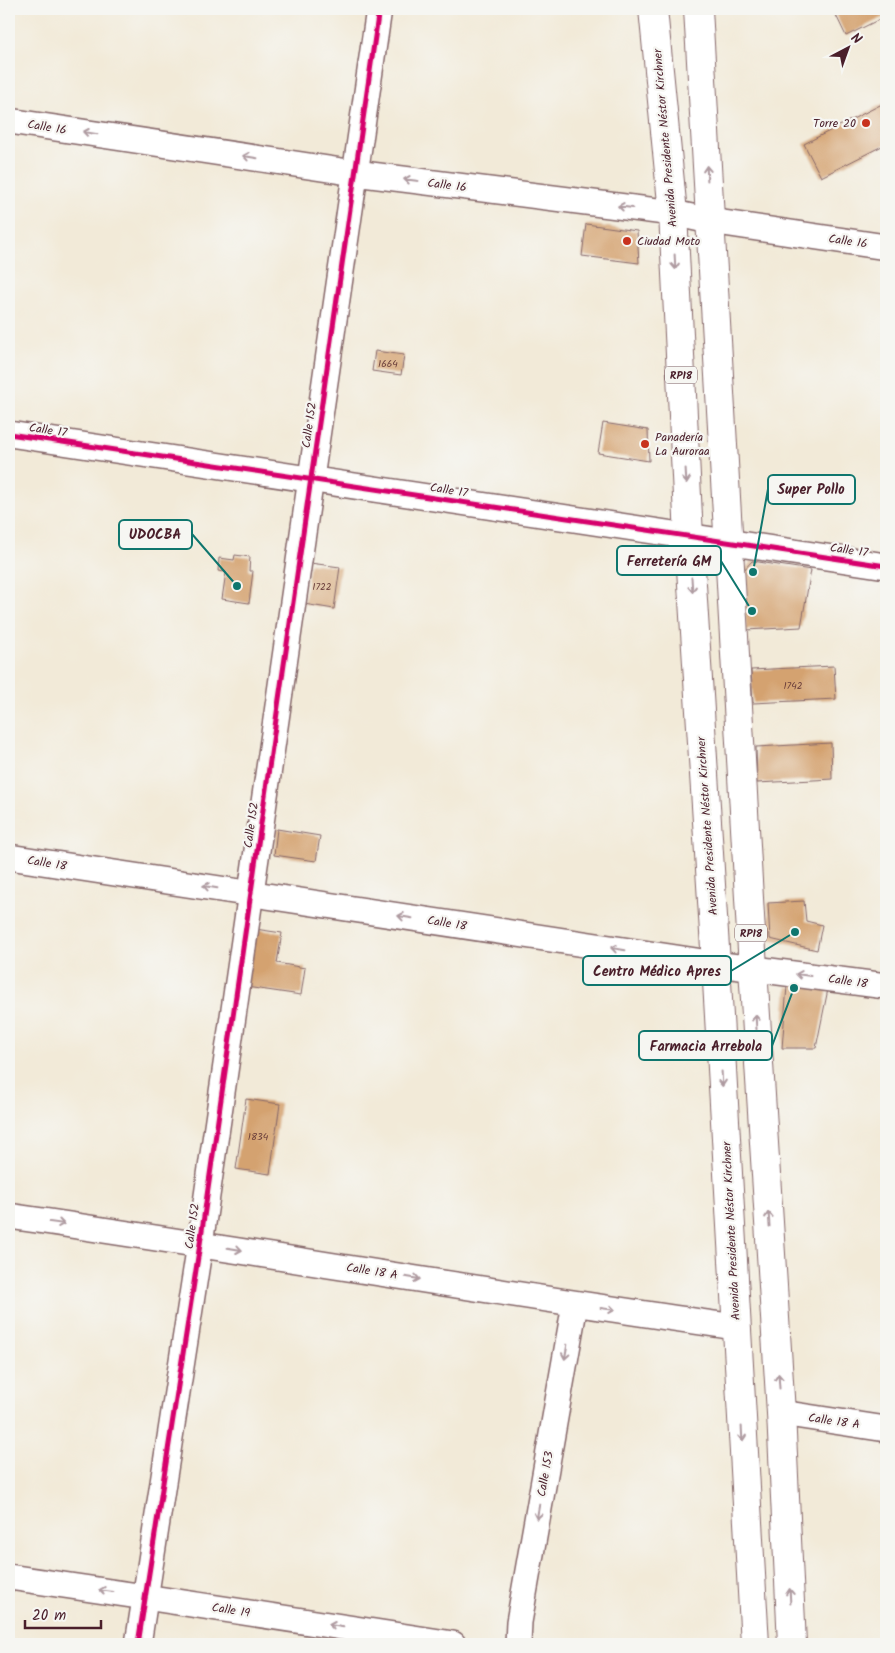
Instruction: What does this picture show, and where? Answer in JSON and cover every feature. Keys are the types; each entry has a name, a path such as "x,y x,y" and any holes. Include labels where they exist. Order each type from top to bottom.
{"main road":[{"name":"Avenida Presidente Néstor Kirchner","path":"653,9 673,213 689,537 716,964 755,1644"},
{"name":"RP18","path":"698,9 753,968 781,1413 792,1644"}],"street":[{"name":"Calle 152","path":"138,1644 200,1244 379,9"},
{"name":"Calle 16","path":"9,121 355,173 673,213 710,221 886,247"},
{"name":"Calle 17","path":"9,434 886,566"},
{"name":"Calle 18","path":"9,857 716,964 886,986"},
{"name":"Calle 18 A","path":"9,1216 200,1244 574,1304 736,1327"},
{"name":"Calle 153","path":"518,1644 519,1622 574,1304"},
{"name":"Calle 18 A","path":"781,1413 886,1429"},
{"name":"Calle 19","path":"9,1577 145,1596 453,1644"}],"building":[{"path":"833,9 886,9 886,16 846,36"},
{"name":"Torre 20","path":"886,102 886,144 821,177 804,144"},
{"path":"586,224 637,231 639,263 582,256"},
{"path":"375,351 404,355 401,375 372,371"},
{"path":"603,423 648,430 649,461 598,453"},
{"path":"235,555 250,557 249,571 253,571 249,603 222,599 226,572 218,571 219,558 234,560"},
{"path":"752,561 811,570 801,627 746,630 743,571"},
{"path":"310,563 340,567 334,609 304,604"},
{"path":"834,666 836,699 753,703 751,670"},
{"path":"831,743 832,779 757,783 756,747"},
{"path":"277,829 320,836 316,861 274,855"},
{"path":"804,901 806,921 822,925 817,950 770,939 768,903"},
{"path":"255,929 282,933 277,963 305,968 301,995 246,987"},
{"path":"793,981 828,989 816,1048 782,1048 787,986 792,988"},
{"path":"246,1099 280,1104 270,1174 236,1169"}],"cycle path":[{"path":"138,1644 200,1244 379,9"},
{"path":"9,434 886,566"}],"place":[{"name":"Torre 20","path":"866,123"},
{"name":"Ciudad Moto","path":"627,241"},
{"name":"Panadería La Auroraa","path":"645,444"},
{"name":"Super Pollo","path":"753,572"},
{"name":"UDOCBA","path":"237,586"},
{"name":"Ferretería GM","path":"752,611"},
{"name":"Centro Médico Apres","path":"795,932"},
{"name":"Farmacia Arrebola","path":"794,988"}]}
